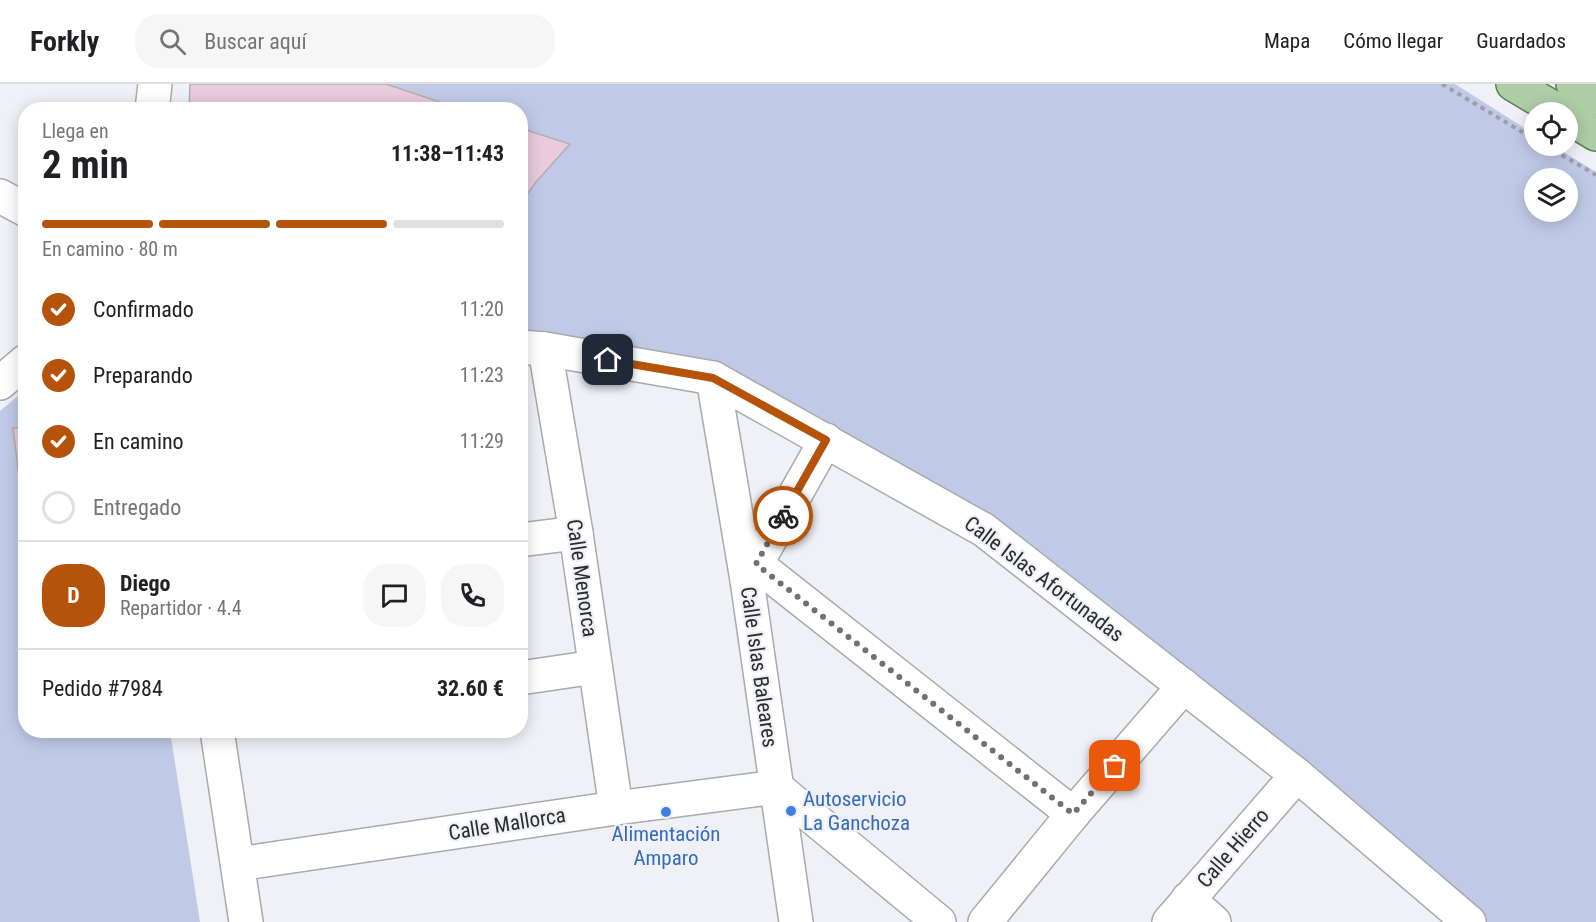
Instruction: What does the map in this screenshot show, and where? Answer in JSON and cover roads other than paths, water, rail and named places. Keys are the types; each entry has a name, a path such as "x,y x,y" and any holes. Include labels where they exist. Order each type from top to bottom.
{"main road":[{"path":"1513,84 1543,102"},
{"path":"1573,84 1596,98"},
{"path":"1578,123 1596,134"}],"street":[{"path":"153,102 155,84"},
{"path":"0,196 18,206"},
{"name":"Calle Islas Afortunadas","path":"533,348 713,378 984,530 1297,775 1469,922"},
{"name":"Calle Menorca","path":"533,348 576,533 616,808"},
{"path":"0,383 18,368"},
{"name":"Calle Islas Baleares","path":"713,378 751,572 776,787 796,922"},
{"path":"826,440 751,572 1073,814"},
{"path":"528,539 576,533"},
{"path":"528,677 595,667"},
{"path":"985,922 1073,814 1184,686"},
{"path":"218,738 246,922"},
{"name":"Calle Hierro","path":"1179,910 1297,775"},
{"path":"776,787 939,922"},
{"name":"Calle Mallorca","path":"238,864 616,808 776,787"},
{"path":"1179,910 1214,922"}],"place":[{"name":"Autoservicio La Ganchoza","path":"791,811"},
{"name":"Alimentación Amparo","path":"666,812"}]}
